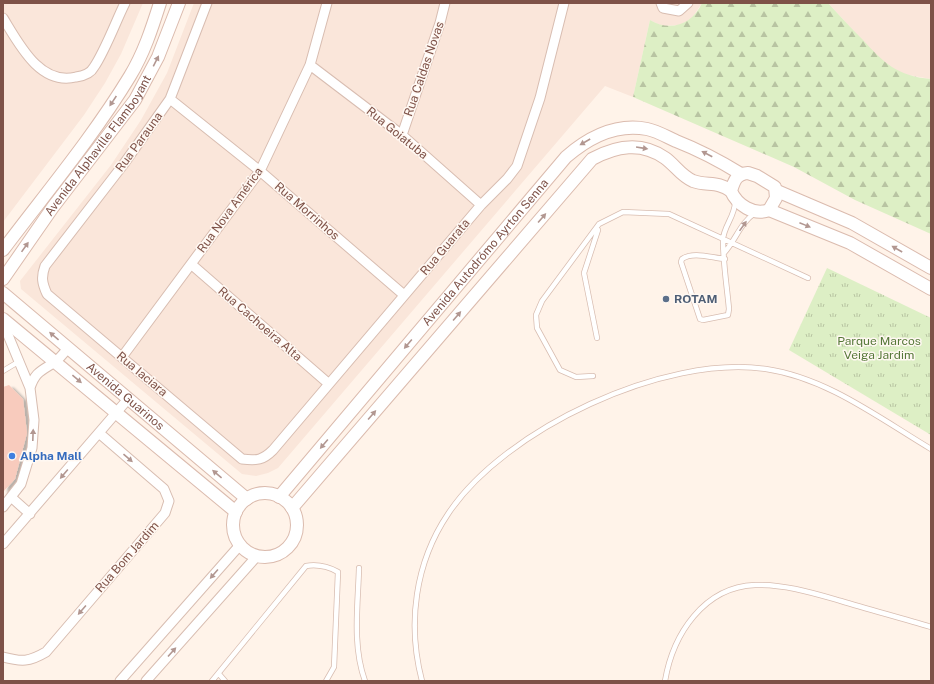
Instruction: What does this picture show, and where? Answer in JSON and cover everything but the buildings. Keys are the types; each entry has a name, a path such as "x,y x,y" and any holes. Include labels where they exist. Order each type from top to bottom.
{"street":[{"path":"3,18 23,49 37,65 48,74 58,78 72,78 83,76 94,68 125,3"},
{"name":"Avenida Alphaville Flamboyant","path":"3,250 88,138 131,75 149,36 160,3"},
{"name":"Avenida Alphaville Flamboyant","path":"3,279 53,207 134,100 158,58 179,3"},
{"name":"Rua Parauna","path":"45,266 123,165 170,99 207,3"},
{"name":"Rua Nova América","path":"122,357 260,171 310,65 327,3"},
{"name":"Rua Caldas Novas","path":"402,135 440,23 444,3"},
{"name":"Rua Guarata","path":"264,458 481,205 507,179 517,166 540,98 564,3"},
{"path":"661,3 663,8 679,11 688,3"},
{"name":"Rua Goiatuba","path":"310,65 402,135 481,205"},
{"name":"Rua Morrinhos","path":"170,99 260,171 404,295"},
{"name":"Avenida Autodrómo Ayrton Senna","path":"279,497 566,157 582,142 603,132 627,128 648,129 705,153 741,174 748,173 757,176 770,183 777,191 852,223 931,268"},
{"name":"Avenida Autodrómo Ayrton Senna","path":"292,508 592,159 607,150 625,146 647,149 664,158 684,177 695,182 724,185 746,208 764,211 850,243 931,289"},
{"path":"733,196 734,180 741,174"},
{"path":"764,211 776,198 777,191"},
{"path":"42,199 53,207"},
{"name":"Rua Cachoeira Alta","path":"191,264 329,384"},
{"name":"Rua Iaciara","path":"45,266 42,275 42,284 47,294 242,459 256,461 264,458"},
{"name":"Avenida Guarinos","path":"3,293 247,499"},
{"name":"Avenida Guarinos","path":"3,319 236,512"},
{"path":"3,323 30,388 34,420 32,448 21,484 3,507"},
{"path":"30,388 34,377 55,361 68,348"},
{"path":"3,544 128,399"},
{"name":"Rua Bom Jardim","path":"3,657 19,661 33,660 46,652 165,513 169,501 164,489 99,433"},
{"path":"263,494 279,497 292,508 296,518 297,529 294,539 288,548 279,554 268,557 257,556 248,552 240,545 233,529 236,512 247,499 263,494"},
{"path":"11,497 30,514"},
{"path":"120,681 240,545"},
{"path":"146,681 257,556"}],"lane":[{"path":"725,259 693,255 686,256 682,259 681,262 700,319 703,320 728,315 729,309 725,259 722,239 731,218 733,196"},
{"path":"724,253 733,244 743,224 764,211"},
{"path":"594,376 576,377 560,370 537,328 536,315 542,301 600,224 623,212 669,214 808,278"},
{"path":"597,338 584,273 600,224"},
{"path":"3,371 18,362"},
{"path":"422,681 415,637 416,603 426,558 447,515 470,487 519,446 556,422 597,401 640,384 685,373 722,368 765,369 793,375 820,384 931,449"},
{"path":"212,681 306,566 316,564 330,567 338,572 334,667 326,681"},
{"path":"359,568 357,627 358,651 365,681"},
{"path":"666,681 673,652 689,620 714,598 744,586 764,585 801,590 931,627"},
{"path":"219,674 225,681"}],"shaded area":[{"path":"3,3 143,3 121,54 105,83 84,115 3,222"},
{"path":"194,3 702,3 692,18 681,25 662,26 650,20 633,97 605,86 278,468 268,473 256,476 242,474 21,289 20,281 111,165 141,120 167,73"},
{"path":"828,3 931,3 931,79 903,74 888,66"}],"green space":[{"path":"702,3 828,3 877,55 892,67 909,75 931,79 931,234 855,200 794,167 633,97 650,20 665,26 680,24 692,17 698,11"},
{"name":"Parque Marcos Veiga Jardim","path":"827,268 931,318 931,435 789,350"}],"place":[{"name":"ROTAM","path":"666,299"},
{"name":"Alpha Mall","path":"12,456"}]}
